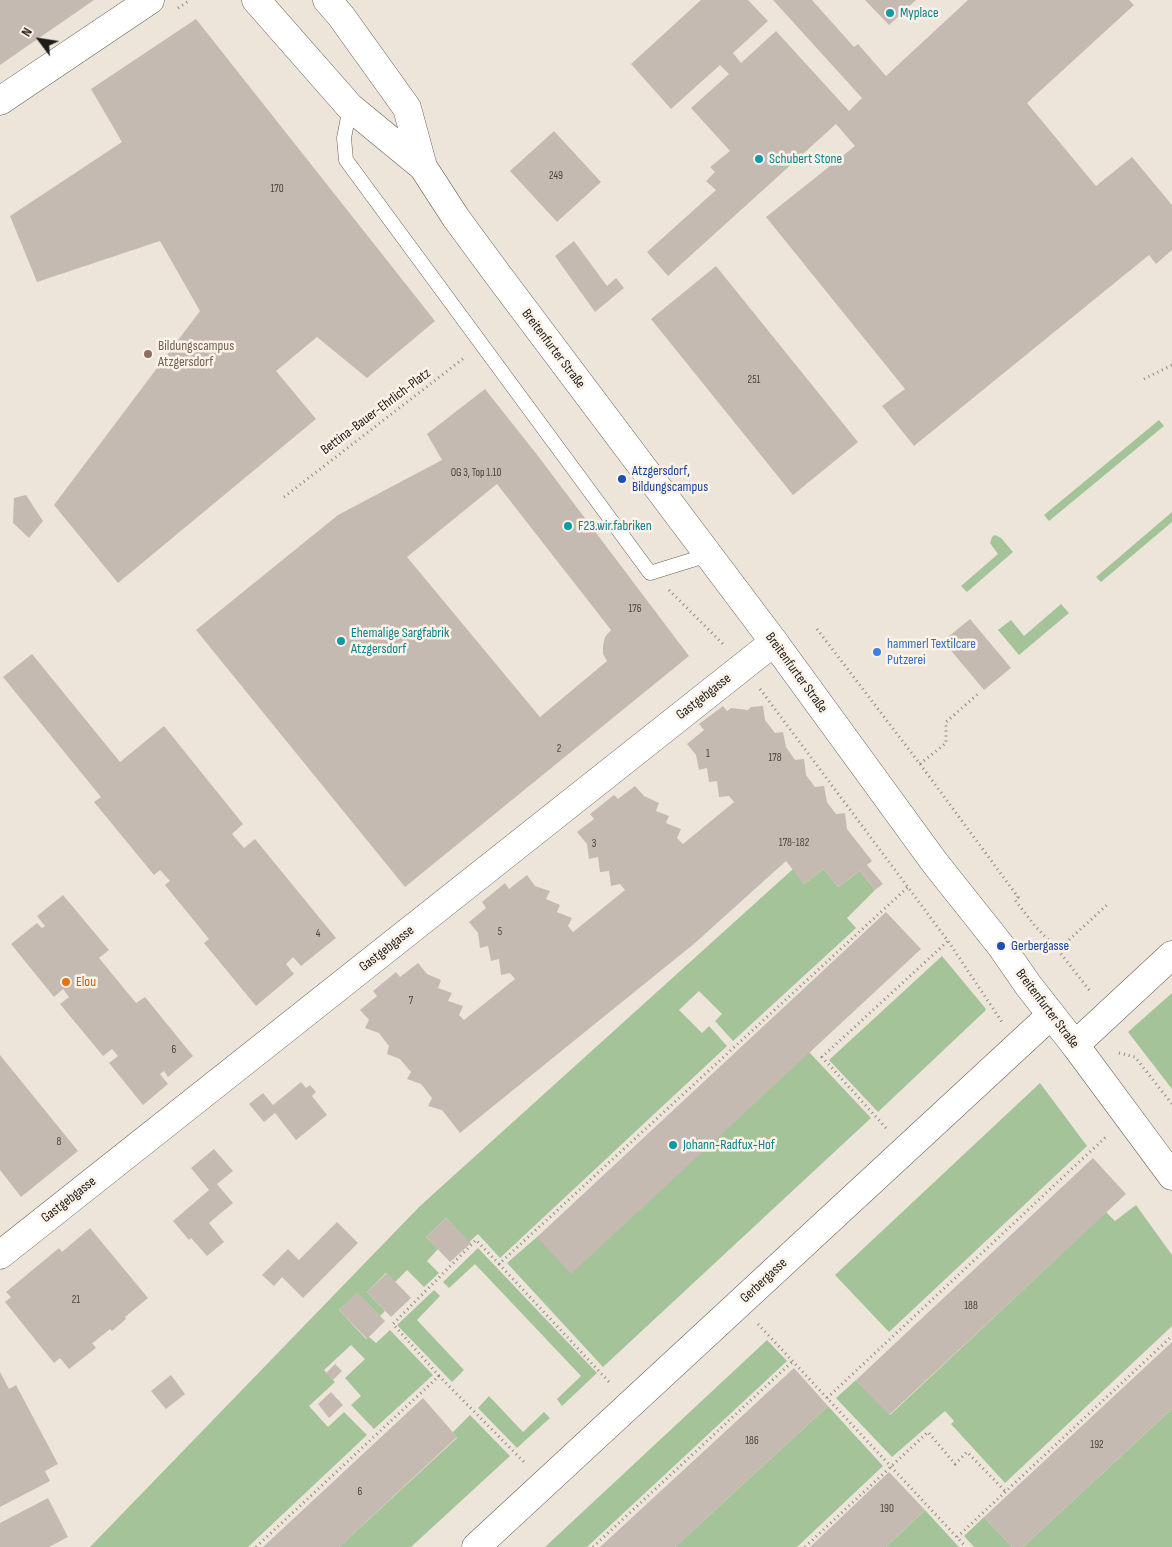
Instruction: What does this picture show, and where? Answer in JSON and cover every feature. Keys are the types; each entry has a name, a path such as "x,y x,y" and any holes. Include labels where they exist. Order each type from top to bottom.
{"street":[{"path":"0,101 150,0"},
{"name":"Breitenfurter Straße","path":"256,0 350,107 422,167 473,241 774,642 935,863 1001,946 1172,1176"},
{"name":"Breitenfurter Straße","path":"328,0 407,108 422,167"},
{"name":"Gastgebgasse","path":"0,1255 774,642"},
{"path":"1075,1045 1172,955"},
{"name":"Gerbergasse","path":"476,1547 1051,1014"}],"lane":[{"path":"350,107 344,138 346,160 650,573 708,555"}],"path":[{"name":"Bettina-Bauer-Ehrlich-Platz","path":"284,496 482,345"},
{"path":"1144,379 1172,365"},
{"path":"650,573 712,632 743,666 948,941 1018,1045"},
{"path":"817,629 1018,897 1015,900 1035,926 1058,950 1108,1014"},
{"path":"920,764 946,743 946,722 979,693"},
{"path":"498,1264 908,886"},
{"path":"1058,950 1108,904"},
{"path":"906,1149 822,1057 948,941"},
{"path":"827,1398 1128,1116"},
{"path":"546,1483 438,1376 392,1324 476,1240 630,1404"},
{"path":"739,1304 966,1547"},
{"path":"957,1537 1172,1336"},
{"path":"593,1547 792,1361"},
{"path":"256,1547 438,1376"},
{"path":"805,1547 928,1432 955,1464 967,1452 1006,1492"}],"green space":[{"path":"1159,420 1164,426 1049,521 1044,515"},
{"path":"1172,512 1172,522 1101,582 1096,577"},
{"path":"995,535 1001,538 1013,552 967,592 961,586 998,554 990,543"},
{"path":"1061,604 1069,613 1019,655 998,630 1011,620 1024,636"},
{"path":"793,869 804,884 824,869 838,887 860,871 875,890 847,918 856,928 733,1041 715,1021 722,1014 699,991 679,1010 702,1033 709,1026 727,1046 500,1258 478,1234 469,1242 446,1218 426,1237 438,1249 427,1261 439,1273 424,1287 407,1270 395,1282 386,1273 367,1292 385,1311 380,1316 357,1293 339,1310 366,1339 369,1337 376,1343 390,1330 433,1375 374,1429 351,1405 361,1396 345,1378 365,1359 351,1345 324,1370 335,1382 309,1406 328,1427 344,1412 367,1435 248,1547 90,1547 420,1206"},
{"path":"942,956 986,1009 878,1112 829,1060"},
{"path":"1172,993 1172,1089 1128,1032"},
{"path":"809,1052 871,1118 603,1367 507,1263 537,1237"},
{"path":"1040,1083 1087,1146 889,1332 835,1275"},
{"path":"1136,1205 1172,1255 1172,1326 1005,1483 951,1424 954,1421 945,1411 892,1457 836,1398 856,1380 890,1415 1106,1212 1115,1221"},
{"path":"478,1248 597,1373 562,1406 557,1399 581,1376 475,1264 449,1288 443,1282"},
{"path":"434,1290 440,1296 417,1320 464,1370 452,1382 397,1325"},
{"path":"767,1340 787,1361 587,1547 545,1547"},
{"path":"489,1396 523,1432 544,1412 550,1418 517,1448 478,1408"},
{"path":"828,1406 883,1466 797,1547 675,1547"},
{"path":"1172,1409 1172,1547 1023,1547"},
{"path":"470,1415 510,1456 411,1547 339,1547 457,1438 453,1432"},
{"path":"925,1510 959,1547 886,1547"},
{"path":"984,1517 1012,1547 974,1547 964,1536"}],"building":[{"path":"0,0 94,0 0,65"},
{"path":"701,0 748,0 768,21 733,53 741,63 776,31 849,111 862,98 773,0 812,0 854,47 858,44 886,76 968,0 1129,0 1134,5 1027,103 1096,186 1132,157 1172,205 1172,250 1156,264 1149,255 914,446 882,406 905,389 766,217 855,146 836,124 668,276 647,252 716,190 706,181 715,172 710,167 730,151 691,108 729,74 720,65 671,109 631,64"},
{"name":"Myplace","path":"865,0 916,0 889,25"},
{"name":"Bildungscampus Atzgersdorf","path":"196,19 435,321 367,378 317,337 276,371 316,419 118,583 54,505 200,311 160,241 37,282 10,216 122,142 91,89"},
{"path":"554,131 601,182 557,222 510,171"},
{"path":"574,241 607,286 616,278 624,288 595,312 555,256"},
{"path":"716,266 858,442 793,495 651,319"},
{"name":"Ehemalige Sargfabrik Atzgersdorf","path":"485,389 689,656 405,887 196,630 338,515 442,460 427,434","holes":["497,484 611,630 605,637 603,646 603,654 607,661 540,717 407,557"]},
{"path":"26,495 43,521 29,538 13,523 14,498"},
{"path":"970,619 1011,668 984,690 943,641"},
{"path":"32,654 120,762 164,726 243,824 232,834 244,848 255,839 336,938 301,966 293,957 286,964 294,974 256,1006 204,943 209,939 165,885 170,881 160,870 154,875 94,802 101,797 3,677"},
{"path":"723,706 727,711 731,708 748,710 751,707 763,706 765,720 775,733 783,732 786,747 795,760 804,759 806,775 815,787 824,786 827,802 836,814 845,813 847,829 872,861 867,865 883,884 875,890 860,871 838,887 824,869 804,884 786,861 695,943 460,1133 442,1110 428,1106 432,1098 421,1084 407,1079 411,1072 400,1059 387,1054 389,1046 379,1033 365,1028 369,1020 360,1010 377,996 373,991 396,972 400,977 418,963 427,974 441,980 438,988 452,993 448,1001 463,1006 459,1015 464,1020 515,979 510,973 501,975 499,959 491,961 488,946 480,948 478,933 469,922 486,908 482,902 505,883 509,889 527,875 535,886 550,891 546,899 560,905 557,912 572,918 568,926 573,932 625,890 620,884 611,886 609,871 600,872 598,857 589,859 587,844 577,832 594,819 590,814 614,795 618,799 635,786 644,796 659,803 656,811 669,816 666,823 681,829 677,838 683,844 734,802 729,796 719,797 717,781 709,782 707,768 699,770 696,755 687,744 704,730 699,724"},
{"path":"63,895 109,950 99,958 136,1003 145,997 193,1056 168,1077 164,1071 160,1074 168,1084 143,1105 109,1063 118,1056 112,1049 103,1056 60,1004 69,997 63,989 54,997 11,944 37,923 42,928 45,926 37,916"},
{"name":"Johann-Radfux-Hof","path":"886,912 921,949 571,1274 537,1237"},
{"path":"0,1055 78,1151 21,1197 0,1170"},
{"path":"301,1082 306,1088 310,1085 316,1092 312,1096 327,1115 296,1140 275,1113 264,1122 249,1104 263,1093 273,1105"},
{"path":"214,1149 233,1171 217,1184 233,1203 209,1223 224,1242 207,1256 191,1238 189,1240 173,1221 209,1190 191,1168"},
{"path":"1093,1158 1126,1194 889,1415 856,1380"},
{"path":"446,1218 471,1243 450,1262 426,1237"},
{"path":"337,1222 358,1243 303,1298 282,1277 274,1286 262,1275 288,1249 299,1260"},
{"path":"90,1228 148,1298 125,1317 126,1319 112,1331 110,1329 92,1343 96,1348 69,1369 60,1358 54,1363 5,1302 11,1297 6,1292 59,1248 62,1252"},
{"path":"387,1273 411,1298 391,1317 367,1292"},
{"path":"357,1292 385,1321 367,1339 339,1310"},
{"path":"1172,1342 1172,1409 1023,1547 1012,1547 984,1517"},
{"path":"335,1364 342,1371 333,1380 326,1373"},
{"path":"794,1368 828,1406 675,1547 600,1547"},
{"path":"0,1372 9,1389 16,1385 58,1464 45,1471 50,1481 0,1507"},
{"path":"171,1375 185,1394 166,1409 151,1391"},
{"path":"331,1392 343,1405 329,1418 318,1404"},
{"path":"423,1398 457,1437 339,1547 263,1547"},
{"path":"889,1472 925,1510 886,1547 810,1547"},
{"path":"48,1498 68,1537 49,1547 0,1547 0,1523"}],"place":[{"name":"Myplace","path":"890,13"},
{"name":"Schubert Stone","path":"759,159"},
{"name":"Bildungscampus Atzgersdorf","path":"148,354"},
{"name":"Atzgersdorf, Bildungscampus","path":"622,479"},
{"name":"F23.wir.fabriken","path":"568,526"},
{"name":"Ehemalige Sargfabrik Atzgersdorf","path":"341,641"},
{"name":"hammerl Textilcare Putzerei","path":"877,652"},
{"name":"Gerbergasse","path":"1001,946"},
{"name":"Elou","path":"66,982"},
{"name":"Johann-Radfux-Hof","path":"673,1145"}]}
